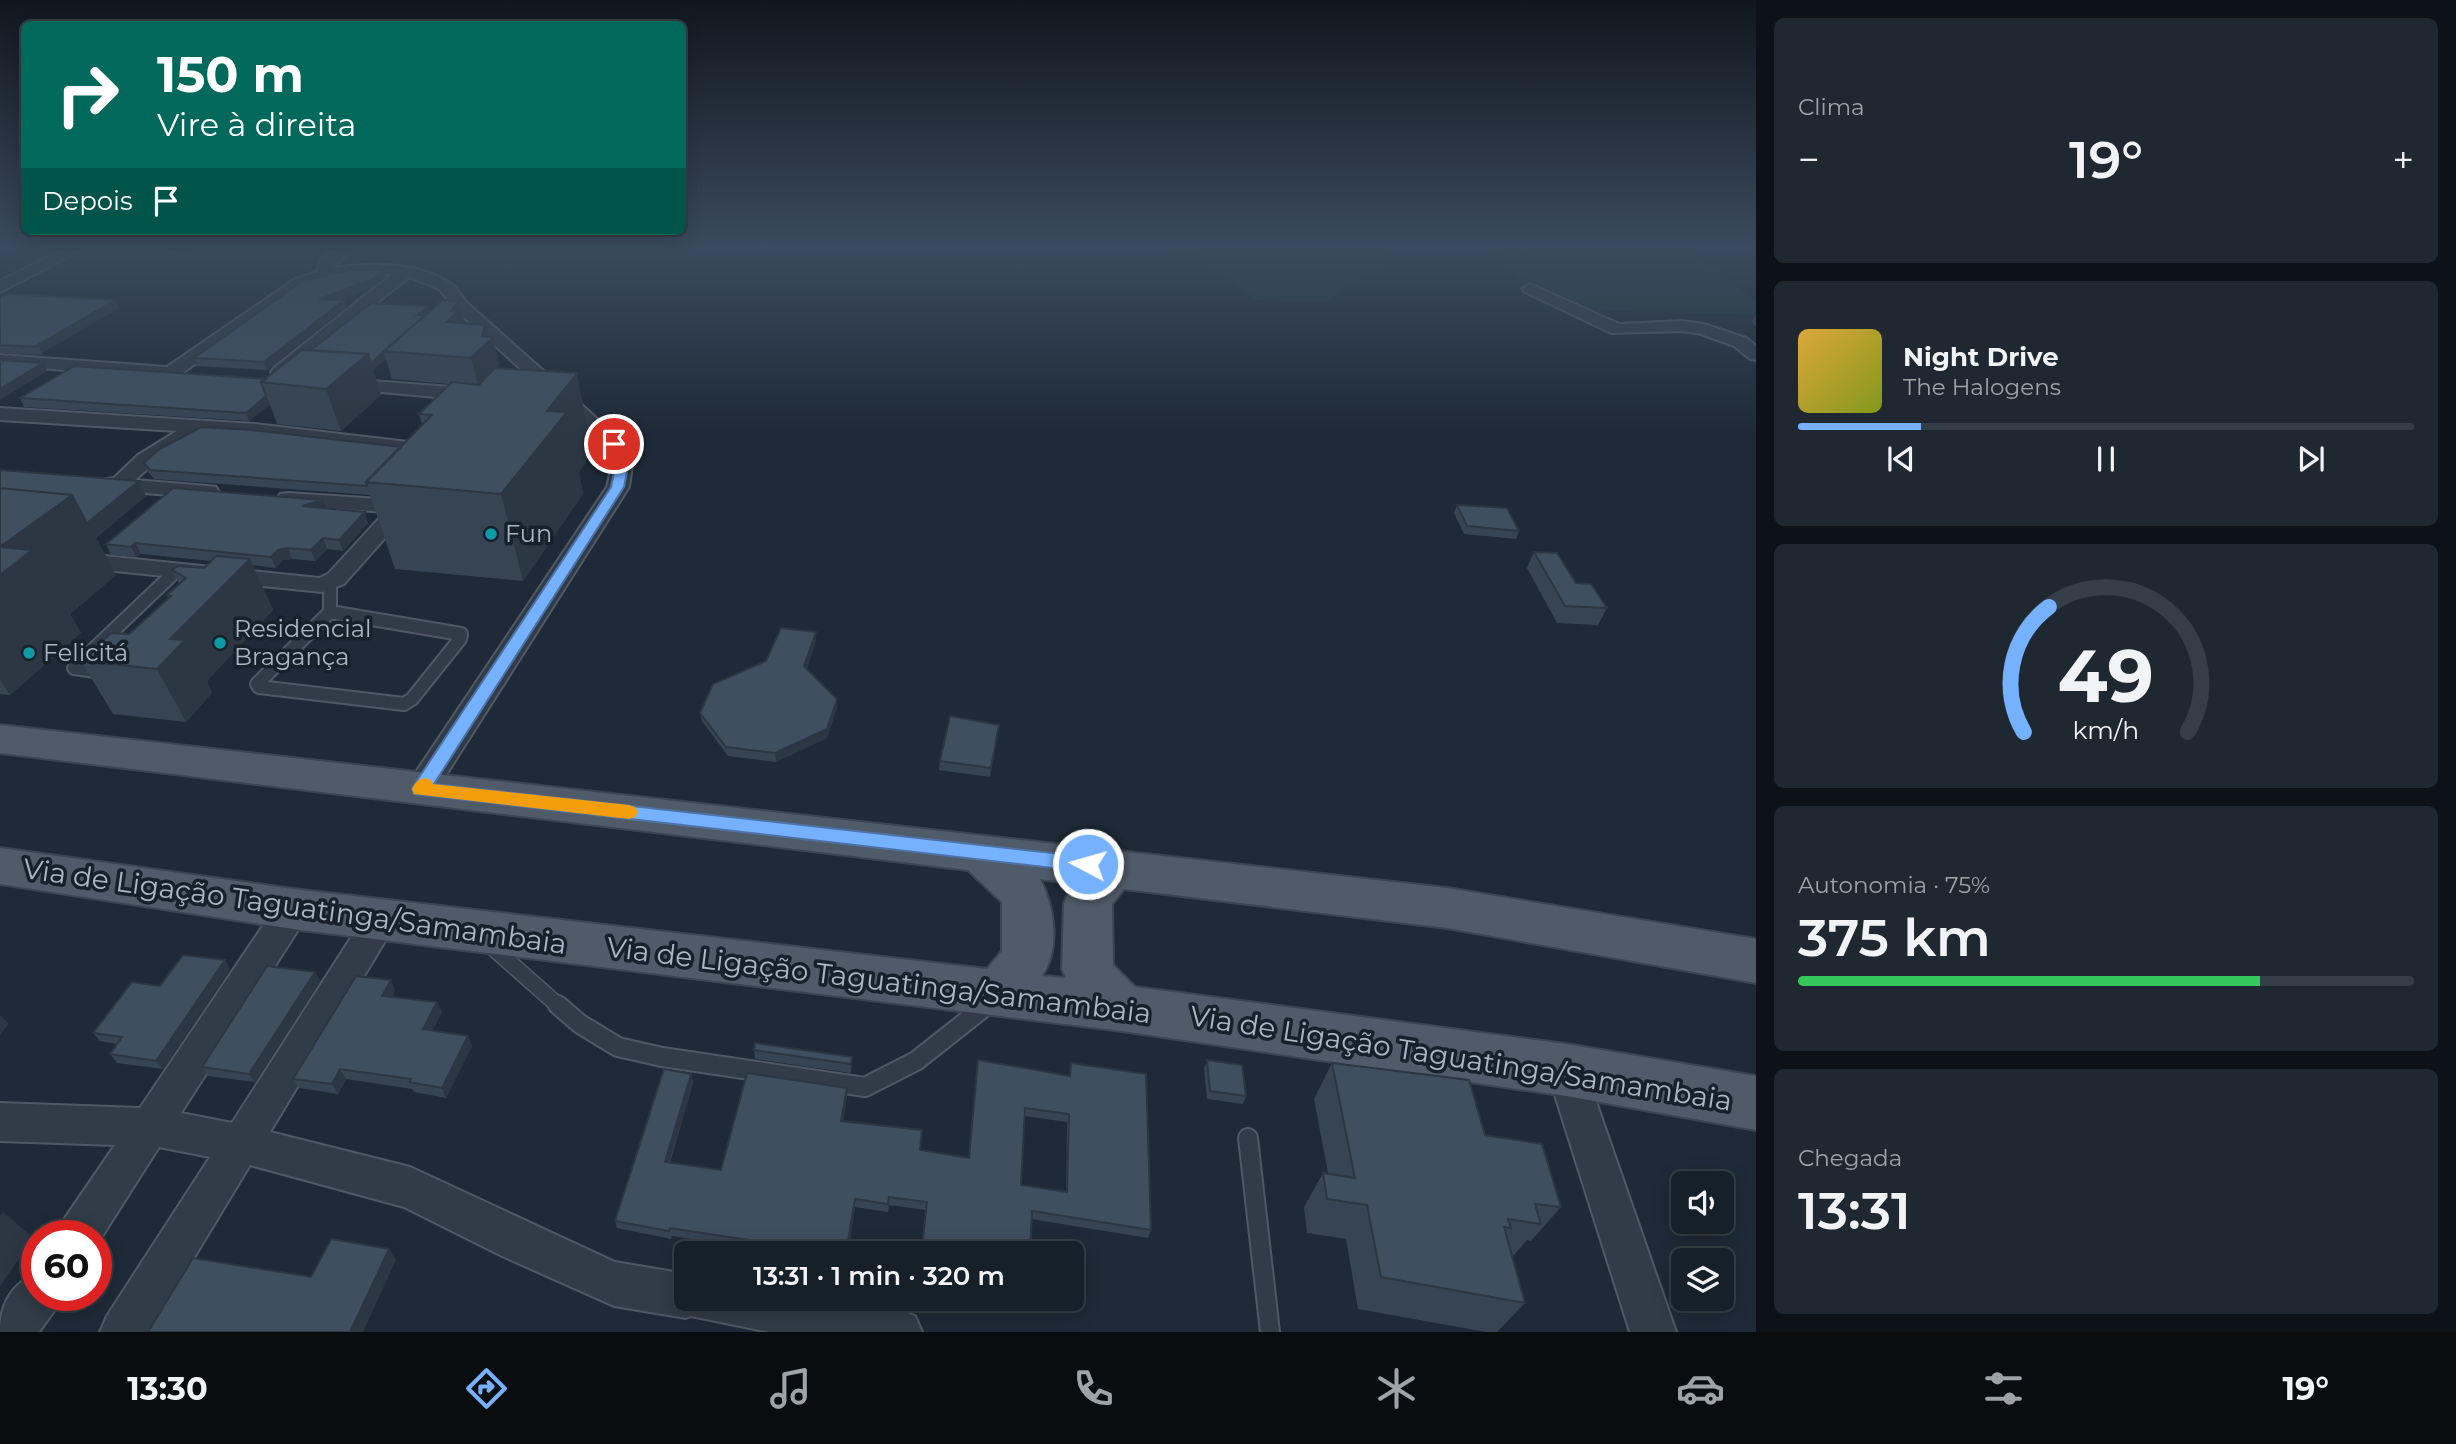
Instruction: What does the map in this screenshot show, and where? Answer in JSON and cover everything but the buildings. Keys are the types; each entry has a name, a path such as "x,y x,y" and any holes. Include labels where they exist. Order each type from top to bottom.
{"main road":[{"path":"0,739 981,855 1115,867 1447,908 1756,961"},
{"path":"981,855 1022,891 1027,903 1027,957 998,995"},
{"name":"Via de Ligação Taguatinga/Samambaia","path":"0,866 293,909 1122,1008 1566,1070 1756,1103"},
{"path":"1115,867 1091,893 1088,904 1088,969 1092,978 1122,1008"}],"street":[{"path":"171,373 263,308"},
{"path":"299,381 265,378 358,308"},
{"path":"421,789 618,487 622,467 614,444 455,308"},
{"path":"1572,308 1617,329 1683,326 1704,329 1740,342 1756,355"},
{"path":"0,360 209,375"},
{"path":"42,385 74,365"},
{"path":"370,386 390,368"},
{"path":"324,383 472,393 482,397 488,404 488,411"},
{"path":"0,412 21,398"},
{"path":"0,412 254,430 453,453 436,471"},
{"path":"254,430 274,414"},
{"path":"120,485 145,457 170,441 200,428"},
{"path":"80,482 225,494"},
{"path":"150,508 171,489"},
{"path":"50,558 177,570 230,581 322,585 330,583 418,489"},
{"path":"266,497 401,507"},
{"path":"87,561 108,543"},
{"path":"89,1220 293,909"},
{"path":"123,1332 382,918"},
{"path":"1566,1070 1653,1332"},
{"path":"0,1122 152,1127 243,1143 410,1188 517,1241 614,1284 674,1294"},
{"path":"12,1332 27,1311"},
{"path":"776,1311 900,1332"}],"lane":[{"path":"110,672 74,668 177,570"},
{"path":"330,583 330,612 257,684 259,687 404,704 412,699 460,639 461,634 330,612"},
{"path":"475,932 580,1024 618,1047 662,1057 865,1087 894,1075 926,1056 998,995"},
{"path":"1248,1138 1270,1332"}],"green space":[{"path":"1756,308 1756,315 1547,309"}],"slow traffic":[{"path":"424,784 421,789 629,812"}],"place":[{"name":"Fun","path":"491,534"},
{"name":"Residencial Bragança","path":"220,643"},
{"name":"Felicitá","path":"29,653"}],"route":[{"path":"614,444 622,467 618,487 421,789 660,815 981,855 1088,864"}]}
